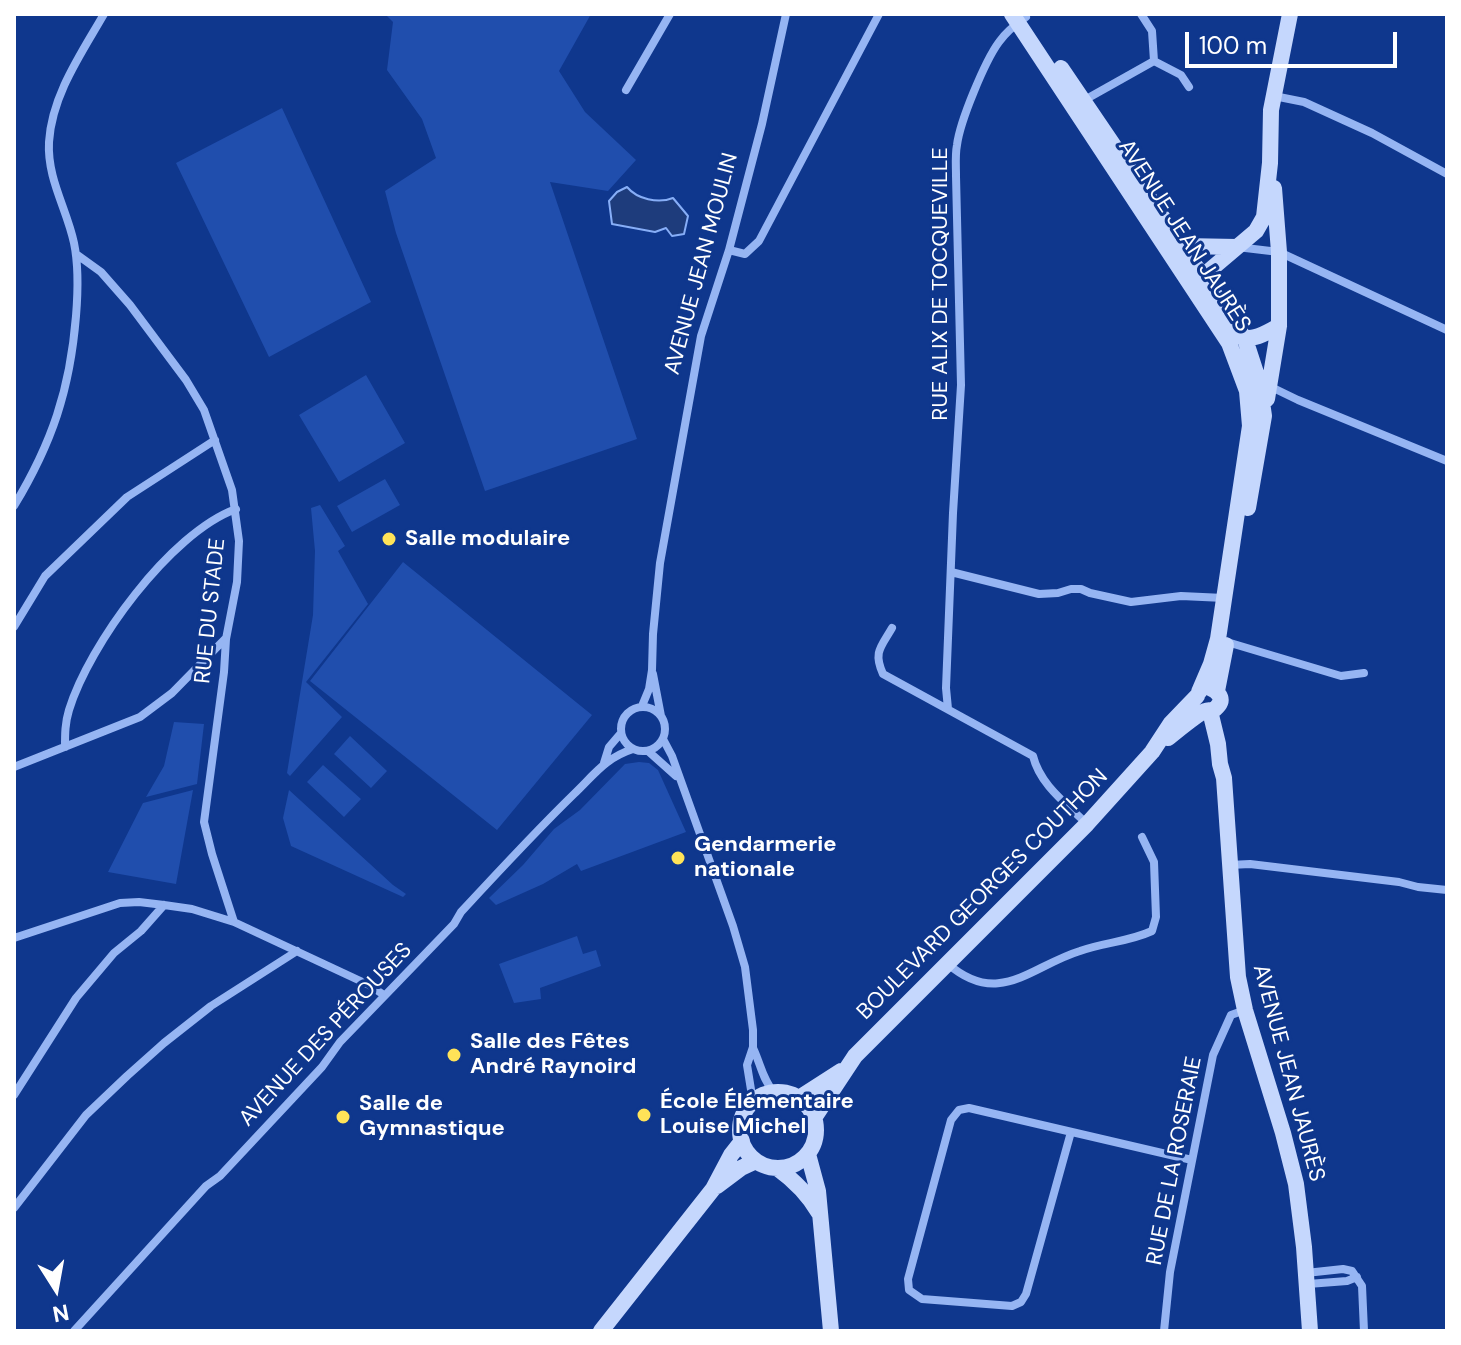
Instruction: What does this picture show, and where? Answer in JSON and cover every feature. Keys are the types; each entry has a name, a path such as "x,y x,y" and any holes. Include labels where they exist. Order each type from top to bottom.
{"main road":[{"path":"1198,296 1210,270 1256,231 1264,217 1270,163 1271,110 1290,14"},
{"name":"AVENUE JEAN JAURÈS","path":"1020,17 1204,278 1259,386 1264,416 1228,598"},
{"name":"AVENUE JEAN JAURÈS","path":"1079,104 1198,296 1237,341"},
{"path":"1259,386 1279,326 1276,197 1270,163"},
{"path":"1183,246 1237,247"},
{"path":"1237,341 1257,337 1279,326"},
{"name":"AVENUE JEAN JAURÈS","path":"1259,386 1250,426 1222,640 1208,701 1224,778 1238,977 1296,1184 1310,1331"},
{"name":"AVENUE JEAN JAURÈS","path":"1208,701 1224,724 1227,742 1224,778"},
{"name":"BOULEVARD GEORGES COUTHON","path":"814,1118 855,1056 1087,824 1152,752 1208,701"},
{"name":"BOULEVARD GEORGES COUTHON","path":"1152,752 1171,723 1208,701"},
{"path":"1175,732 1204,733 1218,744"},
{"name":"BOULEVARD GEORGES COUTHON","path":"799,1098 846,1067"},
{"path":"774,1093 787,1093 799,1098 808,1106 816,1130 808,1154 788,1167 766,1166 756,1161 747,1152 740,1130 753,1102 774,1093"},
{"path":"601,1331 713,1189 742,1141"},
{"path":"808,1154 818,1191 831,1331"},
{"path":"713,1189 756,1161"},
{"path":"777,1168 810,1197 820,1216"}],"street":[{"path":"14,506 48,441 69,377 78,294 73,238 54,185 49,143 62,91 104,14"},
{"path":"626,90 670,14"},
{"name":"AVENUE JEAN MOULIN","path":"642,706 652,670 660,563 701,336 729,250 762,124 786,14"},
{"path":"729,250 745,254 759,241 879,14"},
{"path":"1141,14 1152,31 1154,61"},
{"name":"RUE ALIX DE TOCQUEVILLE","path":"948,709 946,688 961,385 957,144 987,62 999,41 1020,17"},
{"path":"1154,61 1181,75 1189,87"},
{"path":"1079,104 1154,61"},
{"path":"1273,96 1304,102 1372,133 1447,174"},
{"path":"1237,247 1279,252 1447,330"},
{"name":"RUE DU STADE","path":"76,254 101,272 177,367 204,410 232,490 239,541 237,582 226,639 204,822 234,922"},
{"path":"1259,386 1447,461"},
{"path":"14,627 45,576 127,497 215,440"},
{"path":"65,747 64,730 69,710 99,645 120,614 149,577 183,544 219,515 236,509"},
{"path":"951,572 1039,594 1081,589 1131,602 1181,596 1228,598"},
{"path":"892,628 877,654 883,674 1033,756 1053,792 1087,824"},
{"path":"14,767 140,717 172,693 226,639"},
{"path":"1222,640 1341,676 1364,673"},
{"name":"AVENUE JEAN MOULIN","path":"652,670 661,716"},
{"path":"648,751 663,739 665,723 653,708 642,706 623,718 621,733 627,745 648,751 679,779"},
{"name":"AVENUE DES PÉROUSES","path":"604,763 609,747 621,733"},
{"path":"663,739 672,756 740,949 749,995 753,1047 763,1079 774,1093"},
{"name":"AVENUE DES PÉROUSES","path":"74,1331 206,1186 220,1176 322,1067 340,1042 454,924 461,912 604,763 633,749"},
{"path":"948,964 965,977 991,984 1014,981 1076,952 1134,939 1152,931 1156,917 1154,862 1142,837"},
{"path":"1230,865 1250,864 1447,890"},
{"path":"14,938 120,903 139,902 192,909 234,922 369,985 384,995"},
{"path":"14,1095 76,998 114,953 141,931 164,905"},
{"path":"14,1208 86,1115 127,1076 211,1006 297,951"},
{"name":"RUE DE LA ROSERAIE","path":"1164,1331 1170,1272 1213,1055 1231,1015 1245,1010"},
{"path":"753,1047 747,1065 753,1102"},
{"path":"1071,1132 1026,1294 1021,1302 1012,1306 922,1299 909,1290 908,1279 951,1120 959,1110 969,1108 1192,1160"},
{"path":"1307,1278 1347,1281 1357,1277 1362,1286 1364,1331"}],"shaded area":[{"path":"385,14 591,14 559,71 585,112 636,160 608,191 550,182 637,439 485,491 396,233 385,191 436,158 422,119 387,70 393,22"},
{"path":"282,108 371,302 269,357 176,163"},
{"path":"627,187 636,195 648,199 673,198 688,216 684,234 672,236 666,228 655,232 612,224 609,201"},
{"path":"366,375 405,443 339,482 299,415"},
{"path":"385,479 400,505 352,532 337,506"},
{"path":"320,505 345,546 338,551 368,604 306,682 342,717 290,776 287,773 313,615 315,551 311,508"},
{"path":"403,562 592,715 497,830 310,681"},
{"path":"174,722 204,724 197,784 146,797 164,766"},
{"path":"350,736 387,771 371,788 334,754"},
{"path":"649,763 658,770 686,832 581,871 577,864 543,884 496,905 489,898 554,829 580,810 625,764"},
{"path":"323,765 361,799 344,817 307,782"},
{"path":"193,790 176,884 108,872 143,803"},
{"path":"289,790 406,894 403,897 291,846 283,818"},
{"path":"577,936 583,954 596,950 601,966 540,988 541,999 514,1003 499,964"}],"place":[{"name":"Salle modulaire","path":"389,539"},
{"name":"Gendarmerie nationale","path":"678,858"},
{"name":"Salle des Fêtes André Raynoird","path":"454,1055"},
{"name":"École Élémentaire Louise Michel","path":"644,1115"},
{"name":"Salle de Gymnastique","path":"343,1117"}]}
